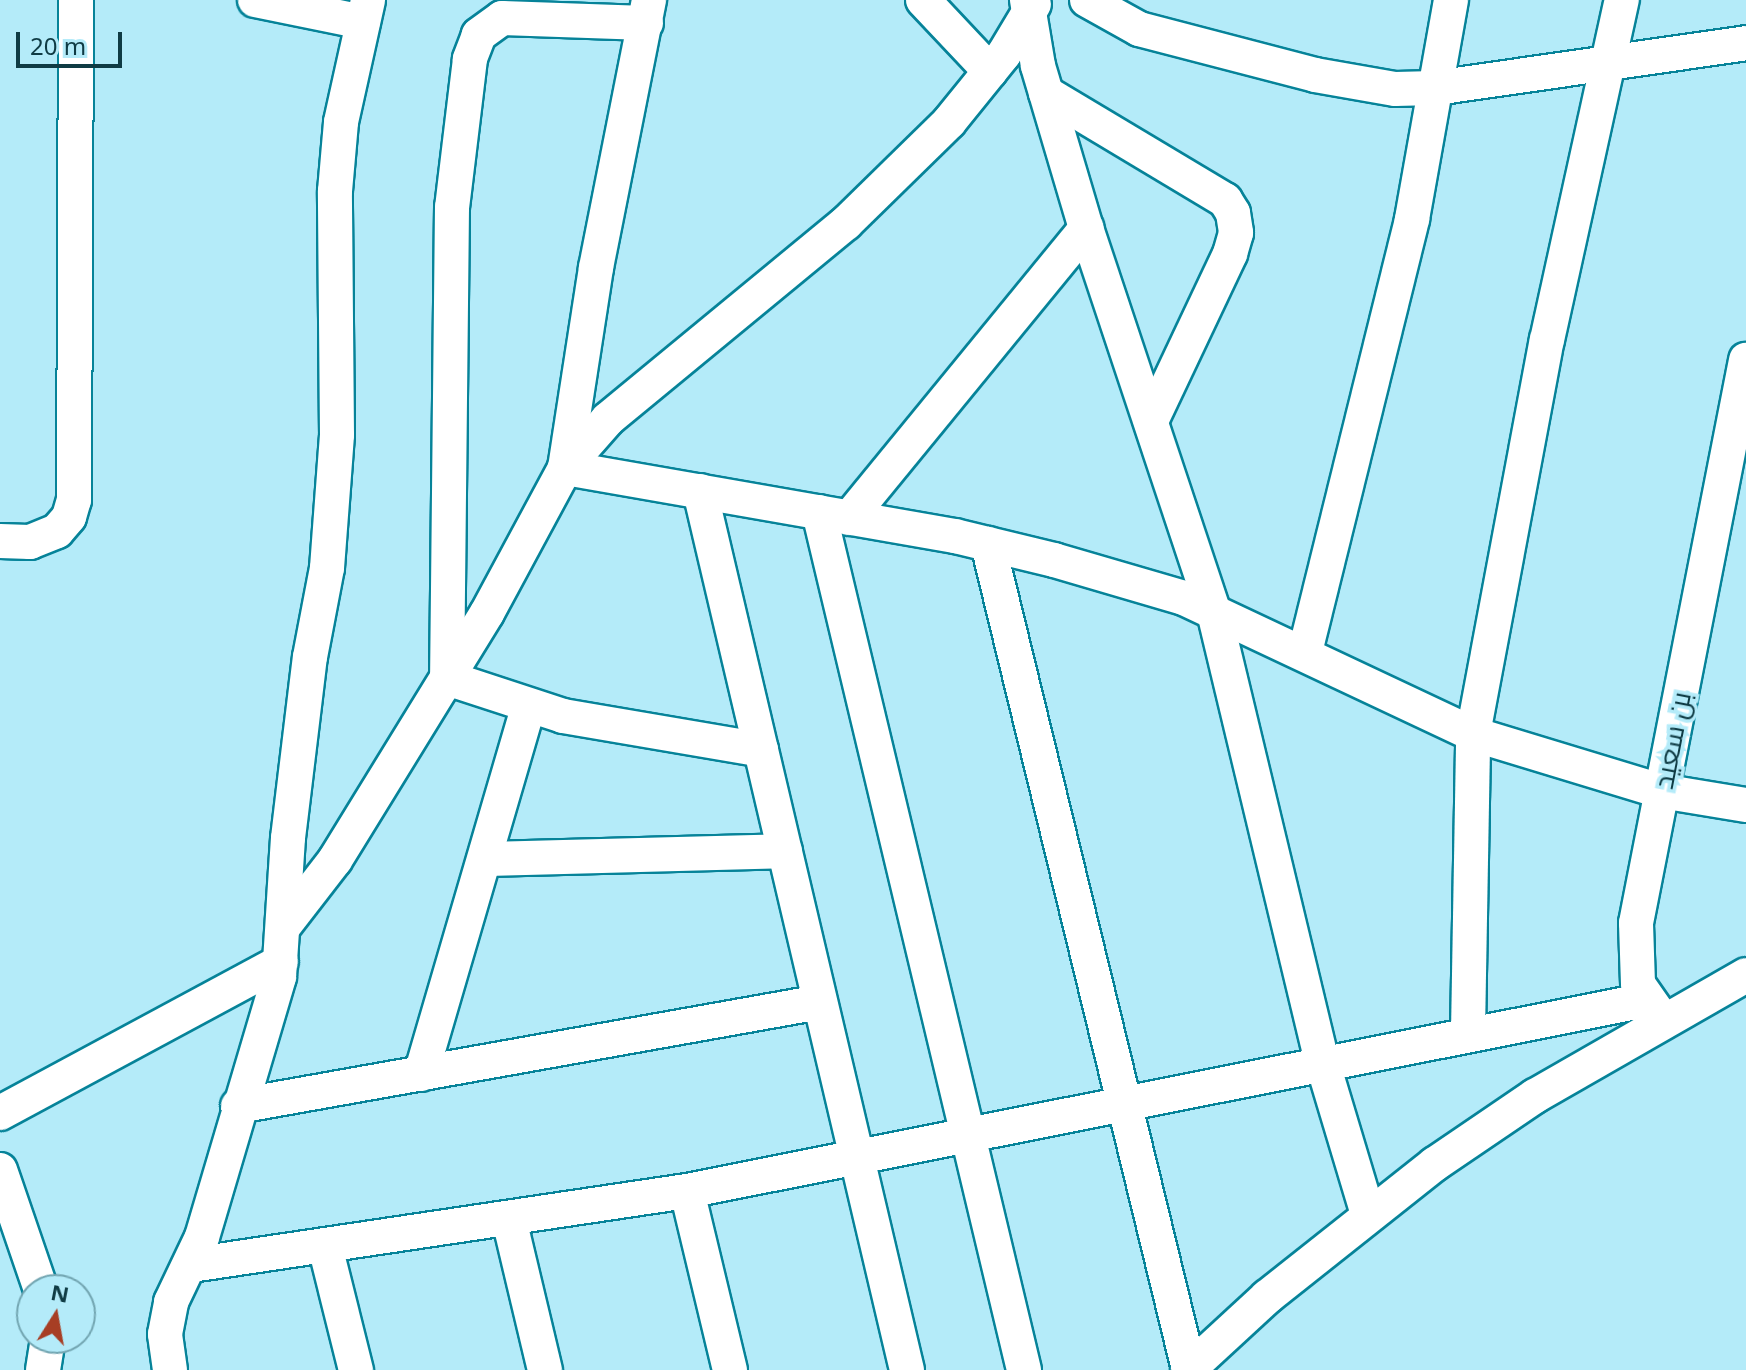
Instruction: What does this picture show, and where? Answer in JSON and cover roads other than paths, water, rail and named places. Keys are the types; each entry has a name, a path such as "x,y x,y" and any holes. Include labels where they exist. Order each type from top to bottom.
{"street":[{"path":"0,541 30,542 57,531 69,517 74,500 76,0"},
{"path":"170,1370 165,1334 171,1302 191,1265 281,962 288,838 310,657 327,568 337,435 335,191 341,122 366,11 255,0"},
{"path":"923,0 990,71"},
{"path":"1087,0 1139,29 1315,75 1395,89 1435,88 1746,43"},
{"path":"1305,652 1412,219 1451,0"},
{"path":"1468,1032 1473,734 1547,340 1622,0"},
{"path":"284,926 335,860 447,678 565,468 608,419 846,223 949,122 990,71 1031,5"},
{"path":"1031,5 1046,93 1086,228 1214,612 1322,1061 1368,1214"},
{"path":"447,678 452,207 470,59 479,35 502,18 648,12 596,268 565,468"},
{"path":"1046,93 1225,200 1233,213 1236,233 1230,254 1152,419"},
{"path":"834,515 1086,228"},
{"name":"بن سعيد","path":"1655,1010 1638,984 1634,951 1661,791 1746,360"},
{"path":"565,468 988,544 1184,598 1305,652 1473,734 1661,791 1746,805"},
{"path":"700,491 907,1370"},
{"path":"834,515 965,1132 1024,1370"},
{"path":"988,544 1120,1101 1189,1370 1267,1297 1368,1214 1655,1010"},
{"path":"447,678 528,708 761,750"},
{"path":"421,1074 528,708"},
{"path":"485,859 785,851"},
{"path":"0,1113 281,962"},
{"path":"191,1265 687,1191 856,1154 1468,1032 1655,1010 1746,975"},
{"path":"238,1106 820,1002"},
{"path":"0,1170 36,1274"},
{"path":"687,1191 730,1370"},
{"path":"509,1219 545,1370"},
{"path":"325,1246 356,1370"}]}
